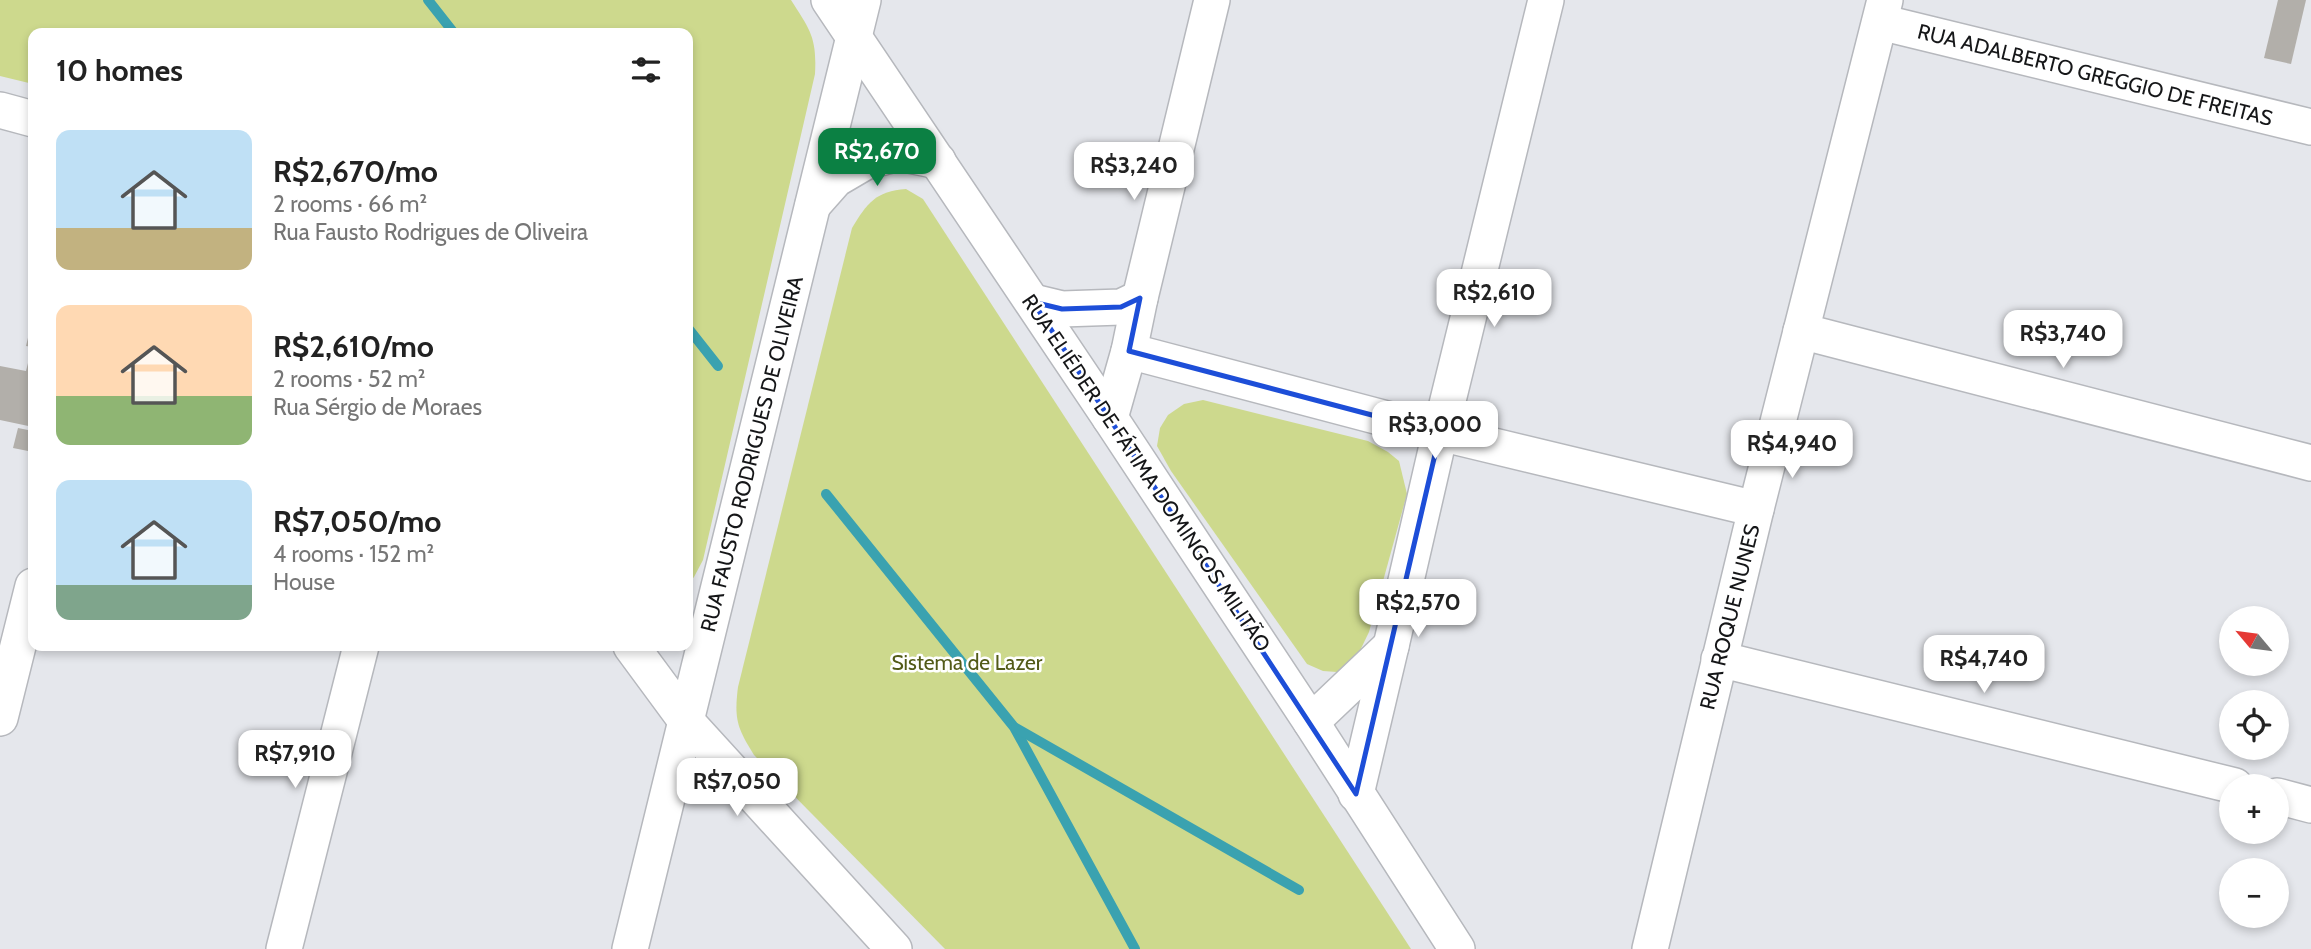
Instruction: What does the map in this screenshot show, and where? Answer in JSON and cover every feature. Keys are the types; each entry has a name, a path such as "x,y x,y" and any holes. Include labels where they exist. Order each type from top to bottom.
{"street":[{"name":"RUA ELIÉDER DE FÁTIMA DOMINGOS MILITÃO","path":"829,0 1110,418 1457,949"},
{"name":"RUA FAUSTO RODRIGUES DE OLIVEIRA","path":"630,949 863,0"},
{"path":"1110,418 1129,351 1212,0"},
{"path":"1356,794 1440,433 1546,0"},
{"name":"RUA ADALBERTO GREGGIO DE FREITAS","path":"1882,11 2311,127"},
{"name":"RUA ROQUE NUNES","path":"1650,949 1756,509 1882,11"},
{"path":"0,110 28,118"},
{"path":"813,205 836,179 865,162 899,153 938,161"},
{"path":"1033,302 1062,309 1121,307 1140,298"},
{"path":"1801,331 2311,463"},
{"path":"1129,351 1440,433 1756,509"},
{"path":"0,718 28,606"},
{"path":"1311,722 1391,646"},
{"path":"284,949 360,651"},
{"path":"635,651 687,722 894,949"},
{"path":"1719,659 2219,782"},
{"path":"2289,799 2311,804"}],"highlighted area":[{"path":"1140,298 1129,351 1440,433 1356,794 1033,302 1062,309 1121,307"}],"green space":[{"path":"0,0 791,0 811,34 815,51 815,74 703,560 694,577 693,28 28,28 28,83 0,76"},
{"name":"Sistema de Lazer","path":"906,189 923,199 1411,949 945,949 754,755 738,723 738,687 852,228 873,200 887,192"},
{"path":"1203,400 1368,441 1399,461 1407,494 1369,632 1355,661 1337,672 1323,671 1307,664 1171,471 1157,446 1160,428 1168,415 1184,404"}],"building":[{"path":"2278,0 2306,0 2291,64 2264,58"},
{"path":"28,363 28,426 0,420 0,366 26,371"},
{"path":"18,428 28,430 28,451 13,448"}],"waterway":[{"path":"428,0 450,28"},
{"path":"693,334 718,366"},
{"path":"826,494 1014,727 1135,949"},
{"path":"1016,728 1299,890"}]}
